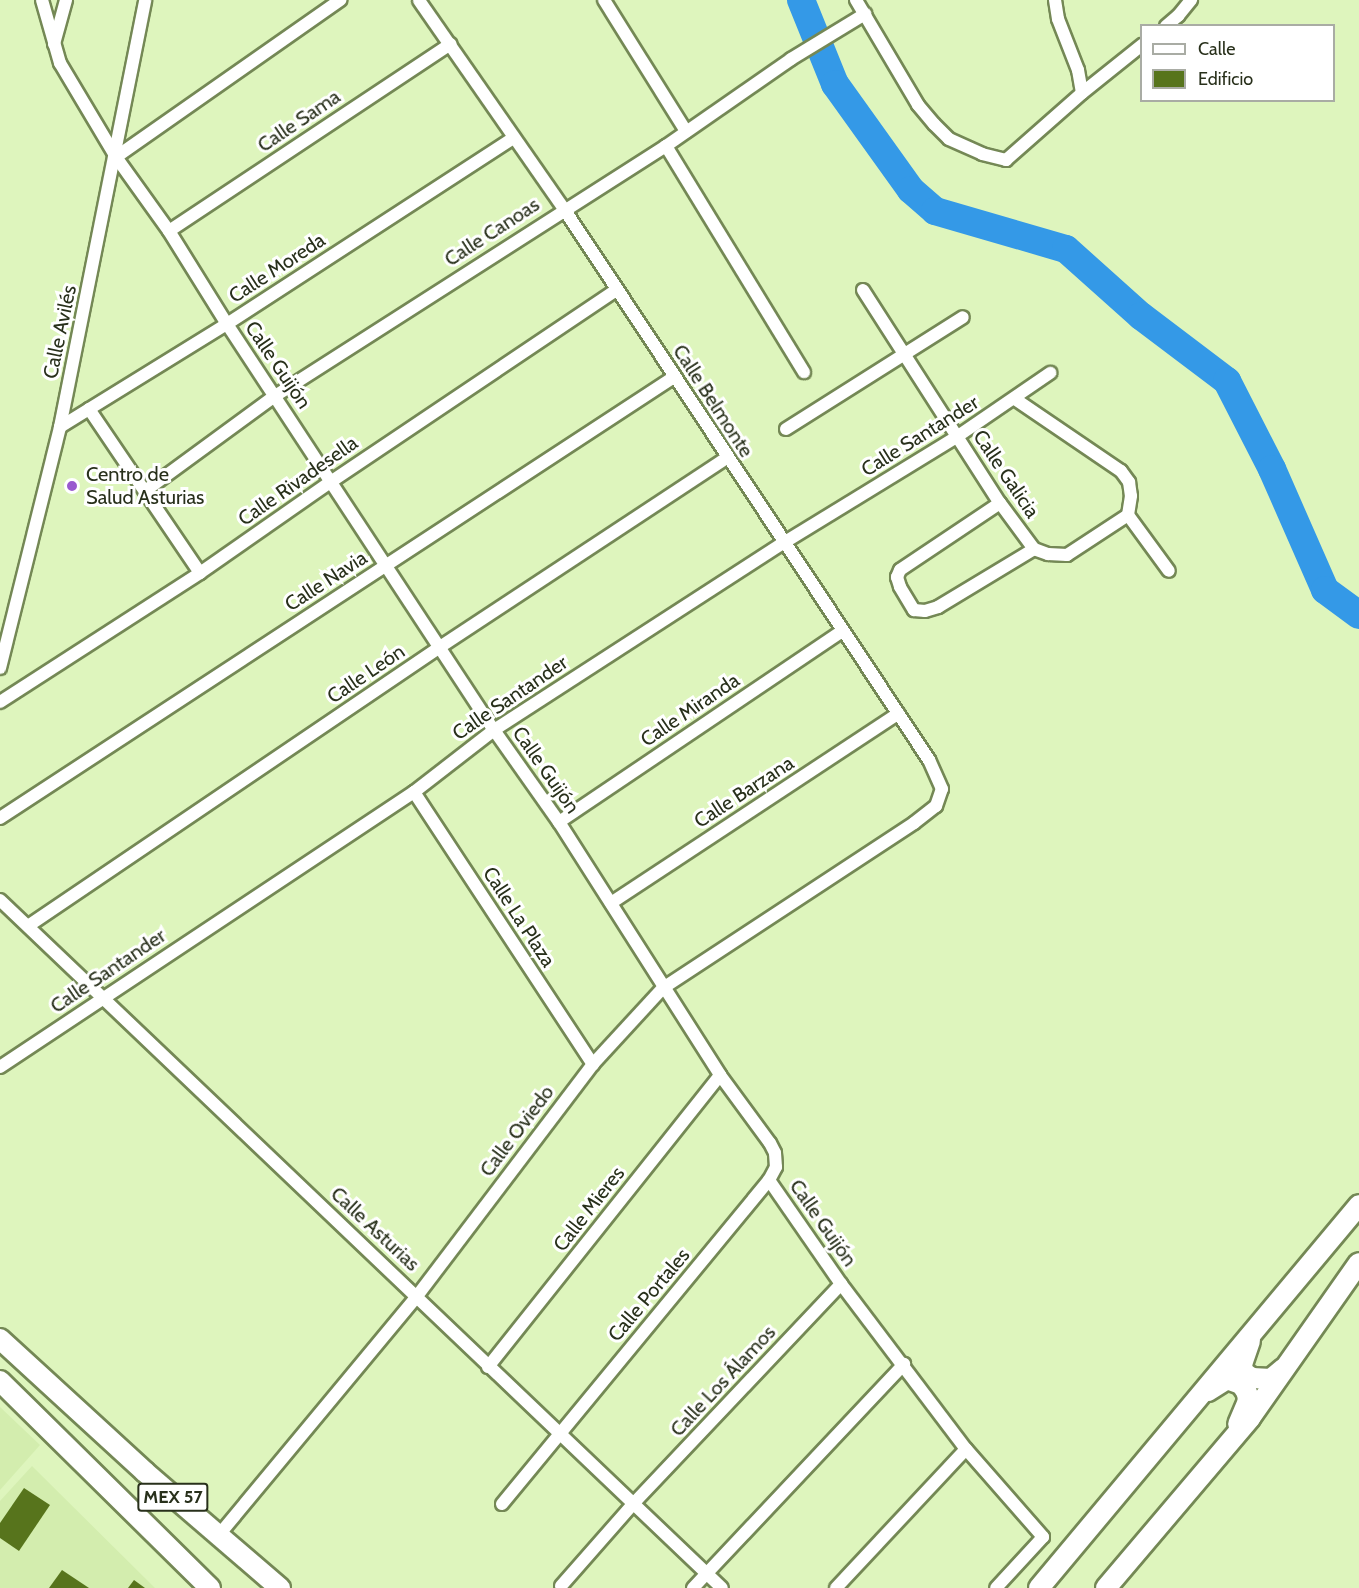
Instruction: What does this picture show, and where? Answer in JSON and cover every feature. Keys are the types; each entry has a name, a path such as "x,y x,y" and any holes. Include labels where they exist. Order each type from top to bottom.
{"main road":[{"path":"1039,1588 1359,1205"},
{"path":"1106,1588 1188,1495 1232,1437 1250,1418 1294,1359 1359,1263"},
{"path":"1260,1323 1246,1347 1242,1364 1243,1372 1252,1378 1271,1379 1294,1359"},
{"name":"MEX 57","path":"0,1339 218,1536 280,1588"},
{"path":"1194,1402 1210,1388 1227,1379 1241,1384 1247,1393 1248,1401 1232,1437"},
{"name":"MEX 57","path":"0,1381 210,1588"}],"street":[{"name":"Calle Guijón","path":"42,0 53,45 64,70 116,157 169,231 227,324 494,730 559,822 720,1075 758,1124 775,1153 776,1167 769,1180 841,1284 904,1364 966,1449 1043,1537 996,1588"},
{"path":"53,45 66,0"},
{"path":"116,157 340,0"},
{"name":"Calle Belmonte","path":"420,0 564,209 937,773 942,789 936,806 914,823"},
{"path":"604,0 686,131"},
{"path":"856,0 918,105 949,139 982,154 1006,160 1082,93 1140,47"},
{"path":"1055,0 1058,19 1078,70 1082,93"},
{"path":"1168,24 1191,0"},
{"name":"Calle Avilés","path":"0,668 60,427 148,2"},
{"name":"Calle Canoas","path":"146,491 275,396 564,209 666,146 791,59 865,14"},
{"name":"Calle Sama","path":"169,231 450,44"},
{"name":"Calle Moreda","path":"60,427 227,324 513,138"},
{"path":"666,146 804,372"},
{"name":"Calle Rivadesella","path":"0,702 200,573 332,481 616,290"},
{"name":"Calle Galicia","path":"863,290 1000,503 1034,549 1059,556 1067,555 1128,515"},
{"path":"786,429 963,317"},
{"name":"Calle Santander","path":"0,1067 414,792 494,730 785,542 958,436 1050,373"},
{"name":"Calle Navia","path":"0,818 674,377"},
{"path":"1015,399 1121,471 1129,482 1131,495 1128,515 1169,571"},
{"path":"89,410 200,573"},
{"name":"Calle León","path":"28,926 727,458"},
{"path":"1000,503 900,570 897,577 900,587 914,610 919,612 931,610 1034,549"},
{"name":"Calle Miranda","path":"559,822 842,631"},
{"name":"Calle Barzana","path":"611,903 898,714"},
{"name":"Calle La Plaza","path":"414,792 593,1064"},
{"name":"Calle Oviedo","path":"218,1536 417,1296 593,1064 663,988 914,823"},
{"name":"Calle Asturias","path":"0,900 722,1588"},
{"name":"Calle Mieres","path":"488,1367 720,1075"},
{"name":"Calle Portales","path":"502,1504 769,1180"},
{"name":"Calle Los Álamos","path":"561,1586 633,1504 841,1284"},
{"path":"693,1588 904,1364"},
{"path":"836,1588 966,1449"}],"shaded area":[{"path":"0,1407 40,1445 0,1490"},
{"path":"32,1466 155,1588 0,1588 0,1501"}],"building":[{"path":"24,1488 50,1505 19,1551 0,1538 0,1523"},
{"path":"62,1570 89,1588 49,1588"},
{"path":"134,1580 145,1588 128,1588"}],"waterway":[{"path":"801,0 835,84 911,190 935,211 1066,249 1141,316 1227,381 1272,469 1325,590 1359,615"}],"place":[{"name":"Centro de Salud Asturias","path":"72,486"}]}
